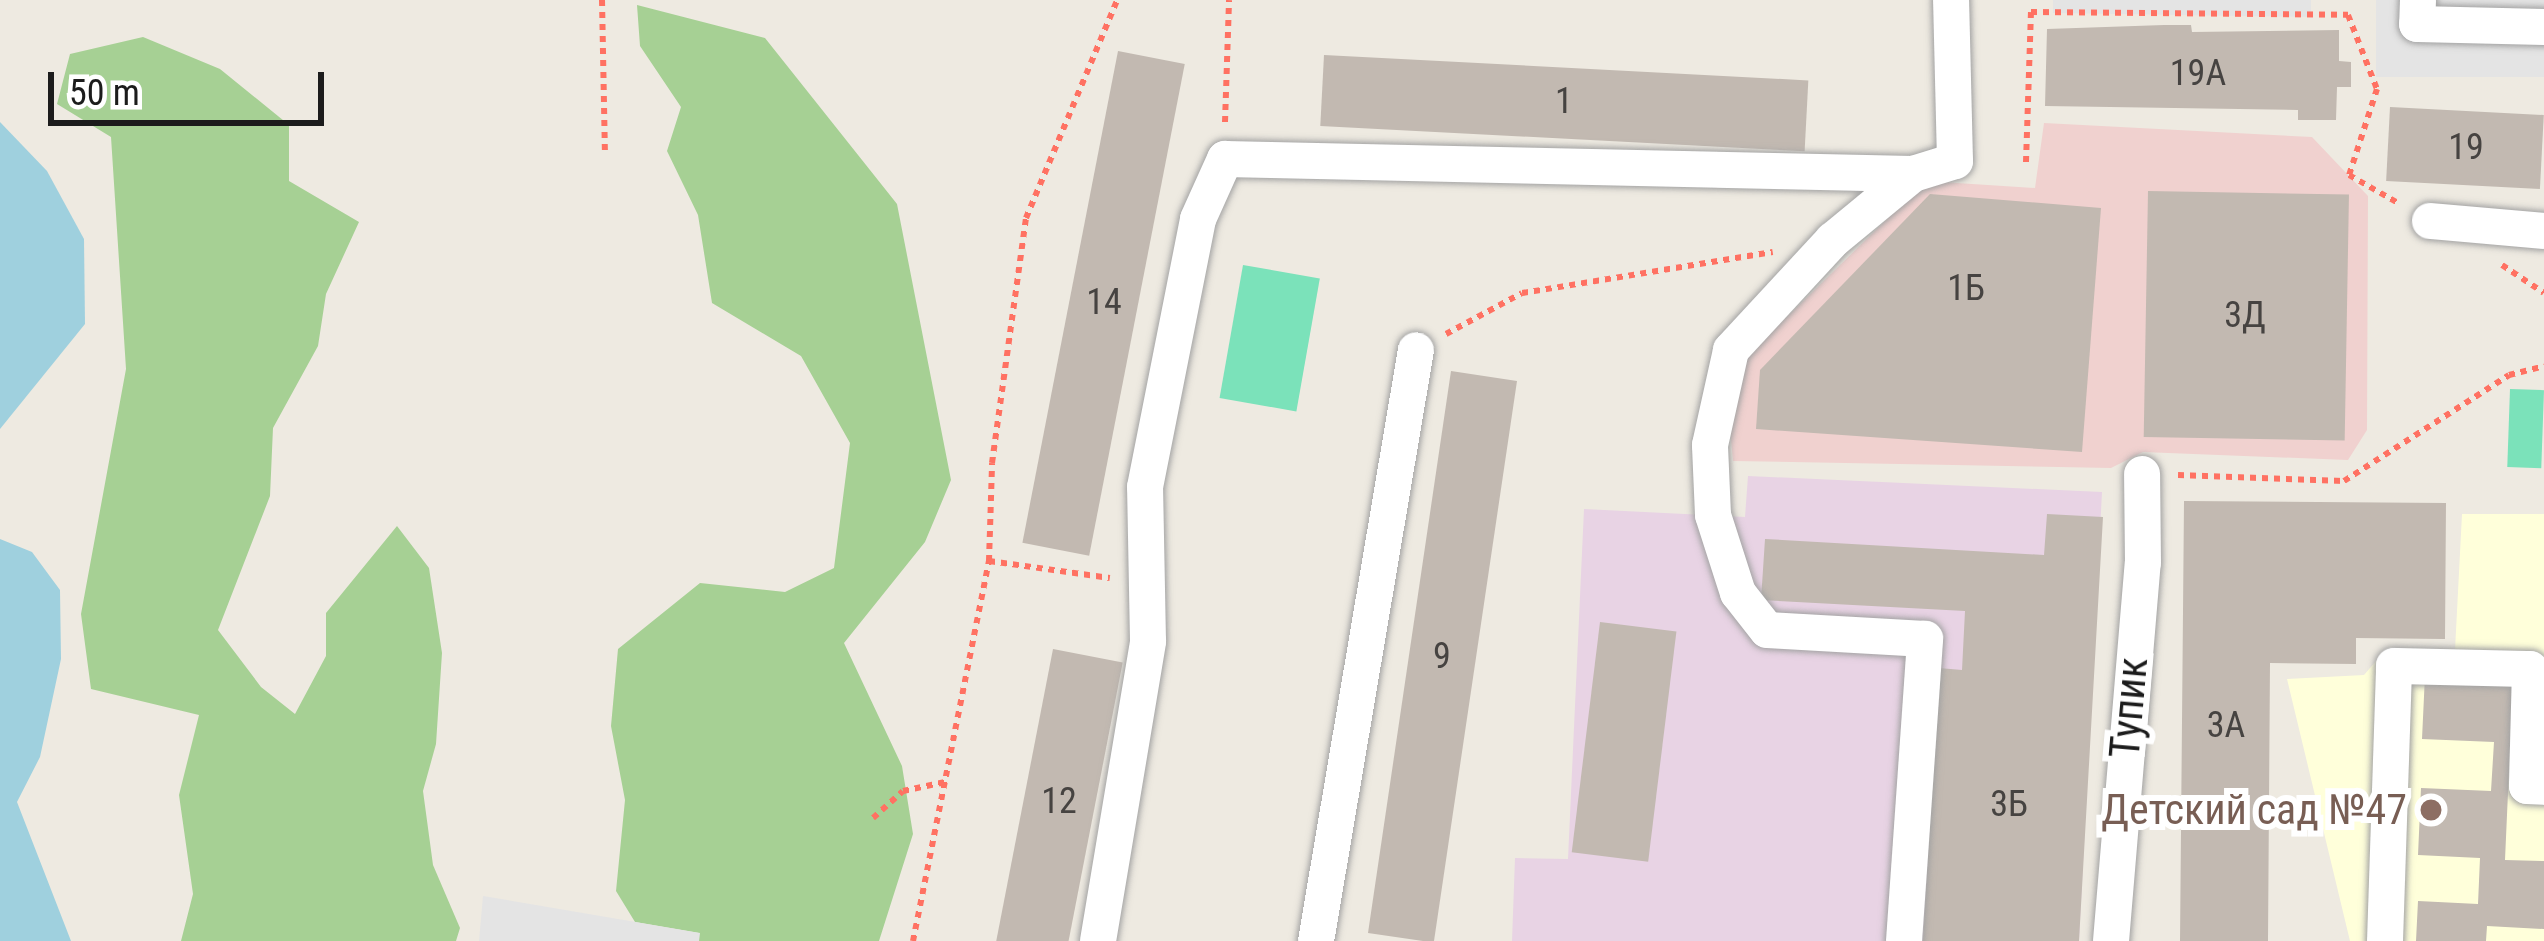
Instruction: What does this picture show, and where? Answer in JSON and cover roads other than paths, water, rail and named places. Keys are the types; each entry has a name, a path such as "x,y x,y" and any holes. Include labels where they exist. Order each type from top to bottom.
{"lane":[{"path":"1098,941 1148,641 1145,487 1198,219 1225,159 1913,174 1955,161 1951,0"},
{"path":"2418,0 2417,24 2544,27"},
{"path":"1904,941 1925,639 1767,630 1738,593 1713,515 1710,445 1731,350 1833,240 1913,174"},
{"path":"2430,221 2544,231"},
{"path":"1316,941 1416,350"},
{"name":"Тупик","path":"2110,941 2143,563 2142,474"},
{"path":"2385,941 2394,666 2530,669 2527,786 2544,787"}],"water":[{"path":"0,122 47,171 84,239 85,324 0,429"},
{"path":"0,539 32,552 60,590 61,659 40,757 17,802 71,941 0,941"}],"place":[{"name":"Детский сад №47","path":"2431,810"}]}
